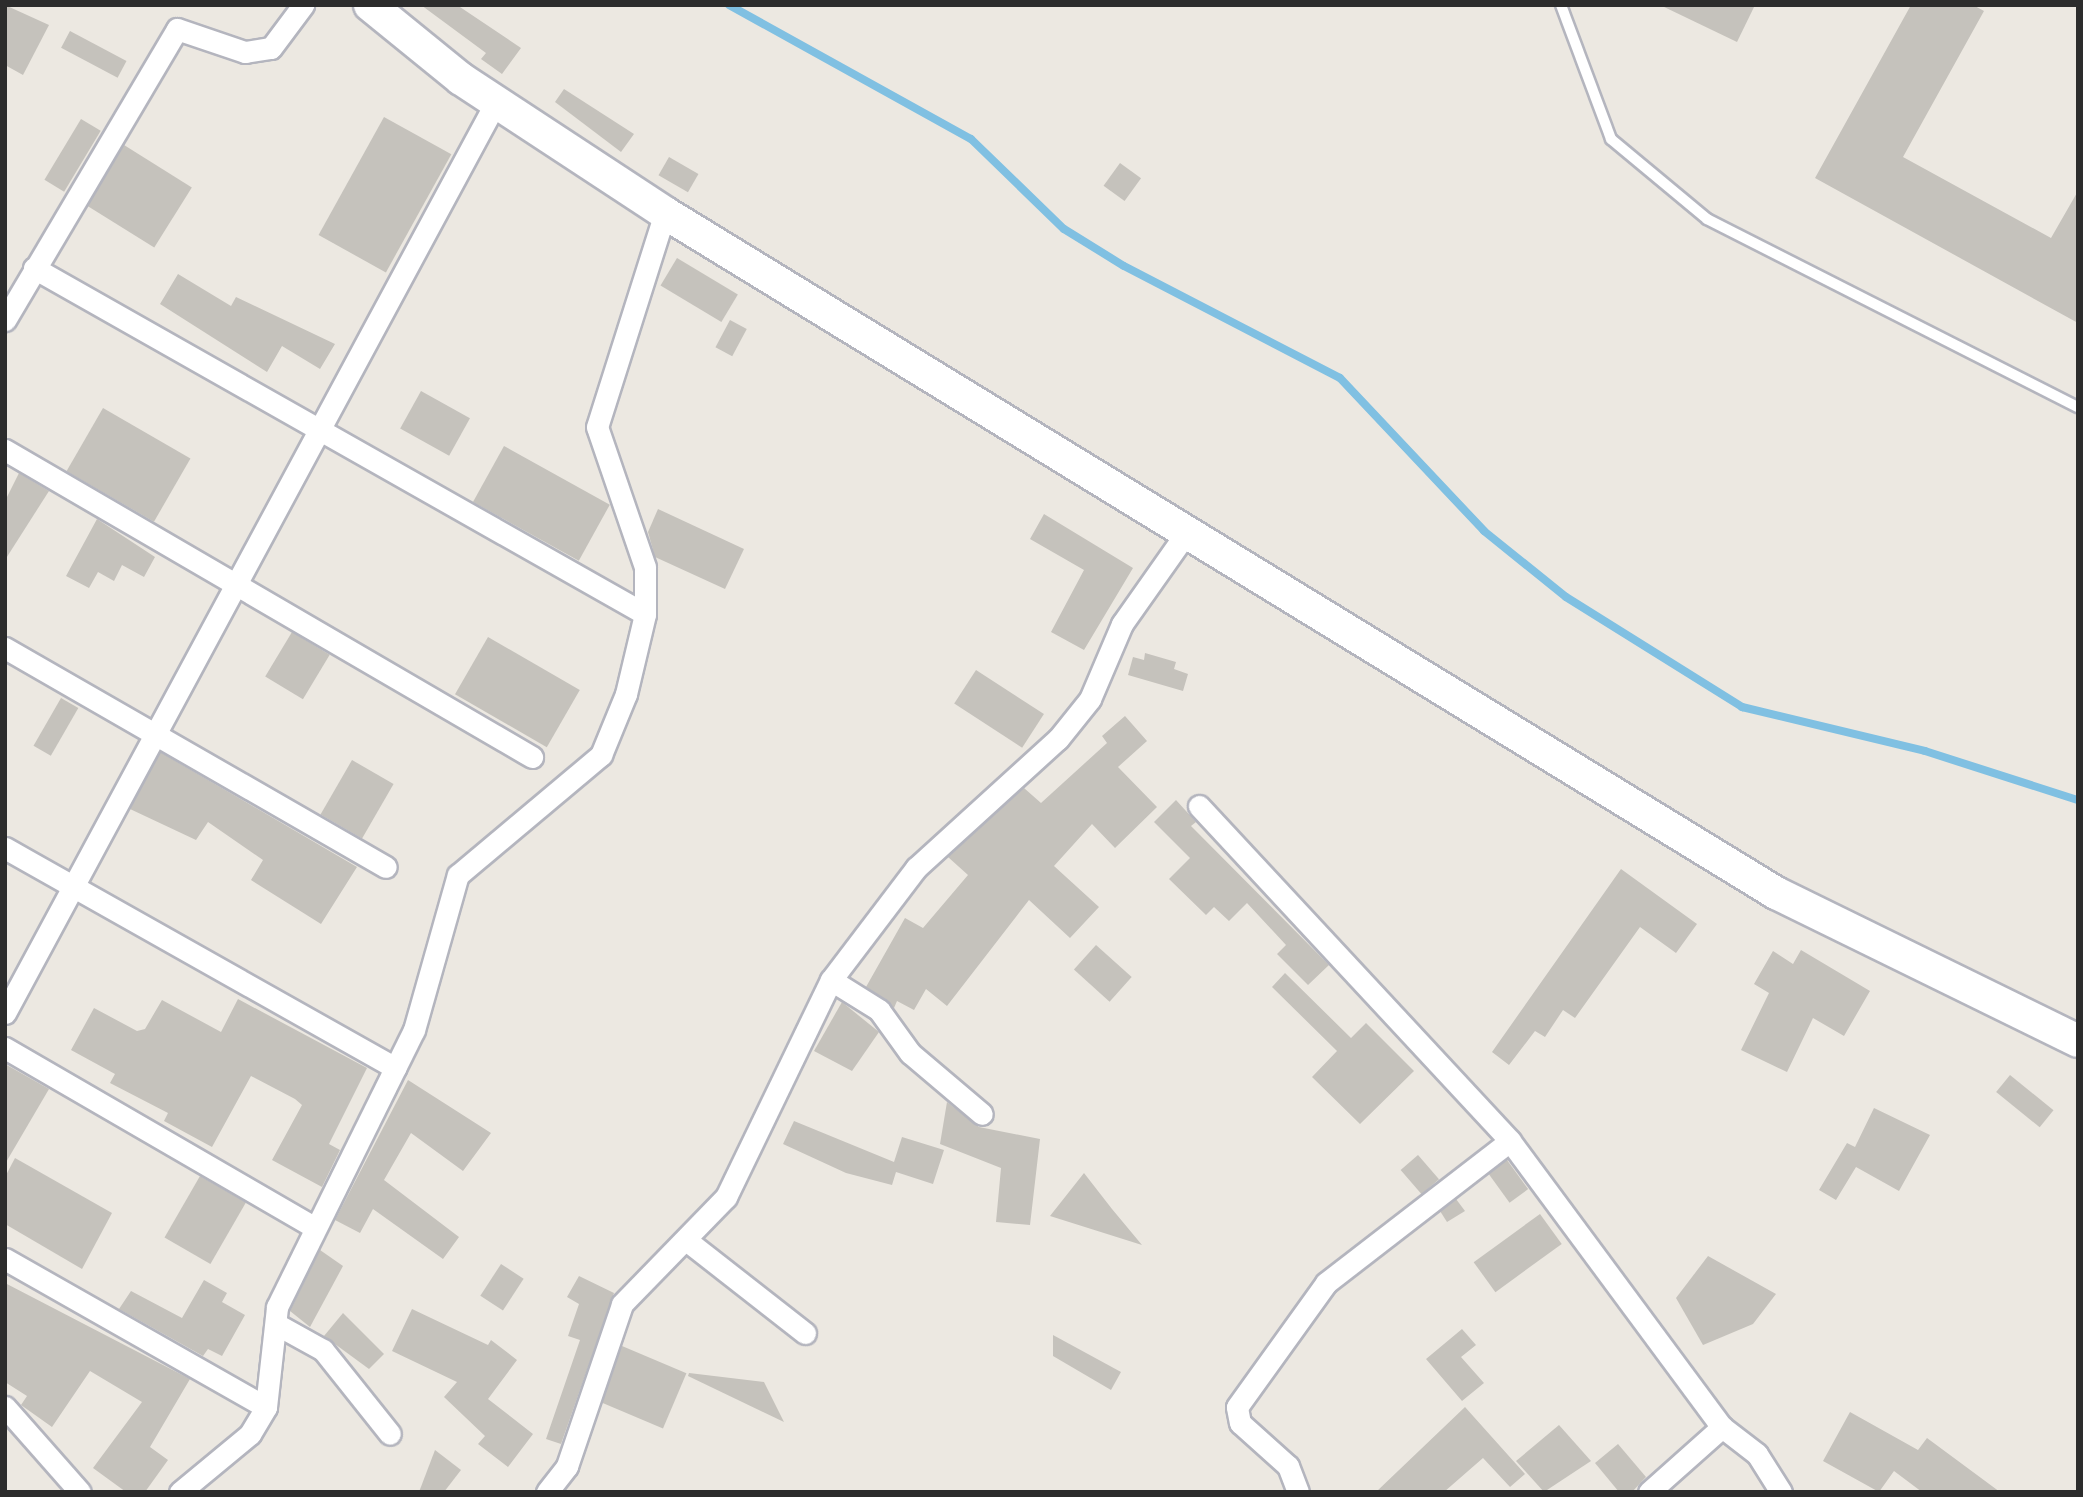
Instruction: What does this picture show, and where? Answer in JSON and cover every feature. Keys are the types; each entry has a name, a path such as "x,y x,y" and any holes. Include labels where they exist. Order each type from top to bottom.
{"main road":[{"path":"370,5 496,102 665,213 1776,893 2078,1041"}],"street":[{"path":"5,320 177,29 246,52 271,48 303,5"},
{"path":"5,1013 496,102"},
{"path":"180,1492 250,1434 265,1407 276,1324 314,1227 414,1030 458,875 601,755 626,694 645,614 645,568 597,427 665,213"},
{"path":"34,268 645,614"},
{"path":"5,450 532,757"},
{"path":"547,1492 567,1466 622,1304 726,1197 831,980 916,868 1058,739 1090,698 1122,624 1187,532"},
{"path":"5,648 386,867"},
{"path":"1199,806 1510,1141 1722,1427 1757,1454 1781,1492"},
{"path":"5,848 395,1068"},
{"path":"831,980 879,1010 910,1053 982,1114"},
{"path":"5,1048 314,1227"},
{"path":"1298,1492 1288,1466 1240,1423 1237,1407 1326,1283 1510,1141"},
{"path":"686,1240 805,1333"},
{"path":"5,1258 265,1407"},
{"path":"276,1324 323,1350 390,1434"},
{"path":"5,1407 80,1492"},
{"path":"1649,1492 1722,1427"}],"lane":[{"path":"1561,5 1611,139 1707,219 2078,407"}],"building":[{"path":"5,5 49,25 23,75 5,65"},
{"path":"421,5 457,5 521,48 502,74 481,59 486,53"},
{"path":"1660,5 1755,5 1737,42"},
{"path":"1911,5 1973,5 1984,11 1903,157 2051,238 2078,191 2078,323 1815,178"},
{"path":"70,31 127,61 118,78 61,48"},
{"path":"564,89 634,134 621,152 555,102"},
{"path":"384,117 451,154 386,272 319,235"},
{"path":"81,119 101,131 64,192 44,180"},
{"path":"124,145 192,187 154,248 86,205"},
{"path":"669,157 698,174 688,192 658,175"},
{"path":"1120,163 1141,178 1125,201 1104,186"},
{"path":"677,258 738,295 721,322 661,285"},
{"path":"178,274 231,306 236,297 335,344 320,369 282,346 267,372 160,304"},
{"path":"730,320 747,329 732,356 715,347"},
{"path":"421,391 470,418 449,456 400,429"},
{"path":"103,408 190,458 154,522 66,471"},
{"path":"504,446 610,505 579,561 473,502"},
{"path":"19,473 49,491 5,560 5,501"},
{"path":"658,509 744,549 725,589 655,557 648,532"},
{"path":"1044,514 1133,568 1084,650 1051,632 1084,570 1030,539"},
{"path":"97,519 155,557 144,577 122,565 114,581 98,572 89,588 66,576"},
{"path":"292,632 330,655 303,699 265,677"},
{"path":"488,637 580,690 547,747 455,694"},
{"path":"1145,653 1176,662 1174,669 1188,674 1183,691 1128,675 1133,657 1144,660"},
{"path":"976,670 1044,714 1022,748 954,704"},
{"path":"61,698 78,708 51,756 34,746"},
{"path":"1125,716 1147,741 1118,767 1157,807 1115,848 1092,824 1054,866 1099,907 1070,938 1029,900 947,1006 926,989 914,1010 897,1001 894,1008 866,987 905,918 923,928 968,875 948,857 1024,788 1041,803 1107,743 1102,736"},
{"path":"160,752 357,867 321,924 251,880 263,860 208,822 196,840 130,809"},
{"path":"352,760 394,784 362,839 320,815"},
{"path":"1176,800 1196,822 1191,826 1329,965 1308,985 1277,954 1286,945 1247,903 1229,921 1214,907 1206,915 1169,879 1190,858 1154,822"},
{"path":"1621,869 1697,924 1676,953 1640,927 1575,1018 1563,1010 1545,1037 1535,1031 1509,1065 1492,1052"},
{"path":"1096,945 1132,977 1110,1002 1074,970"},
{"path":"1801,950 1870,991 1844,1036 1813,1018 1787,1072 1741,1050 1769,993 1754,984 1773,951 1793,964"},
{"path":"1285,973 1351,1038 1366,1023 1414,1071 1360,1124 1312,1077 1337,1051 1272,987"},
{"path":"238,999 367,1068 329,1144 340,1150 322,1187 272,1160 302,1105 295,1099 251,1076 212,1147 164,1121 168,1113 110,1083 115,1074 71,1050 94,1008 137,1031 145,1029 162,1000 221,1032"},
{"path":"842,1002 879,1032 852,1071 814,1051"},
{"path":"5,1064 49,1089 5,1164"},
{"path":"2010,1075 2054,1110 2040,1127 1996,1092"},
{"path":"408,1080 491,1133 463,1171 411,1133 384,1180 459,1237 443,1259 373,1209 360,1233 335,1220"},
{"path":"947,1102 979,1127 1040,1139 1030,1225 996,1222 1001,1168 940,1144"},
{"path":"1874,1108 1930,1135 1899,1191 1856,1167 1836,1200 1819,1190 1847,1143 1855,1147"},
{"path":"794,1121 894,1162 902,1137 944,1150 933,1184 896,1172 892,1185 846,1173 783,1144"},
{"path":"1418,1155 1439,1179 1422,1194 1401,1170"},
{"path":"15,1158 112,1213 82,1269 5,1224 5,1177"},
{"path":"1507,1160 1528,1189 1510,1203 1488,1174"},
{"path":"1084,1173 1112,1209 1142,1245 1050,1216"},
{"path":"200,1176 246,1202 210,1264 165,1237"},
{"path":"1456,1199 1465,1211 1447,1222 1440,1211"},
{"path":"1540,1214 1562,1244 1495,1292 1474,1262"},
{"path":"320,1250 343,1266 310,1327 290,1311"},
{"path":"1708,1256 1776,1294 1753,1324 1703,1345 1676,1298"},
{"path":"501,1264 524,1279 503,1311 480,1296"},
{"path":"579,1276 614,1293 561,1444 546,1439 580,1340 568,1336 579,1304 567,1297"},
{"path":"204,1280 227,1293 222,1302 245,1315 222,1356 208,1349 203,1356 119,1309 131,1291 182,1318"},
{"path":"5,1283 190,1379 150,1447 168,1460 145,1492 126,1492 93,1468 142,1402 90,1371 52,1427 21,1405 27,1396 5,1382"},
{"path":"412,1309 488,1345 491,1340 517,1360 488,1399 533,1434 508,1467 478,1444 485,1436 444,1397 457,1382 392,1351"},
{"path":"343,1313 384,1354 369,1369 324,1336"},
{"path":"1462,1329 1476,1345 1461,1357 1484,1383 1462,1401 1426,1359"},
{"path":"1053,1335 1121,1372 1111,1390 1053,1356"},
{"path":"622,1346 686,1373 663,1429 599,1401"},
{"path":"689,1373 764,1382 784,1422 688,1376"},
{"path":"1465,1407 1525,1474 1510,1487 1483,1458 1444,1492 1376,1492"},
{"path":"1850,1412 1918,1450 1927,1438 2000,1492 1922,1492 1894,1471 1879,1492 1823,1461"},
{"path":"1559,1425 1591,1461 1544,1492 1516,1461"},
{"path":"1618,1444 1646,1477 1632,1492 1619,1492 1595,1463"},
{"path":"435,1450 461,1470 444,1492 419,1492"}],"waterway":[{"path":"729,5 971,139 1064,229 1124,266 1340,378 1484,531 1566,597 1742,707 1925,751 2078,800"}]}
